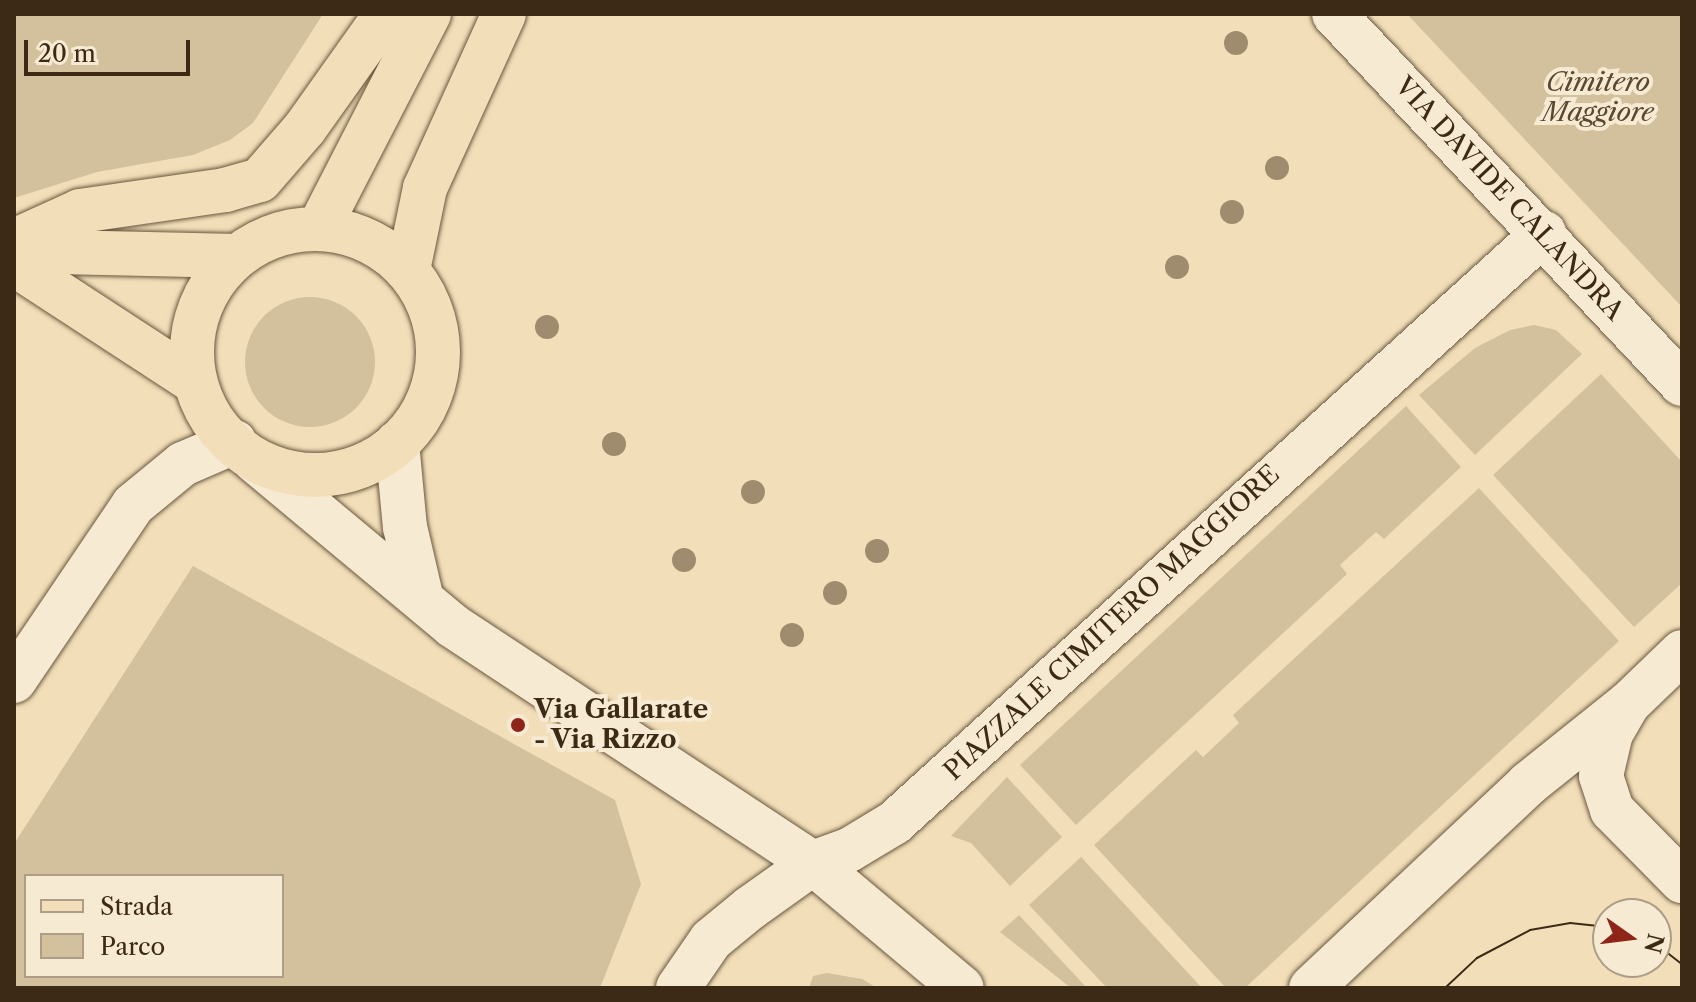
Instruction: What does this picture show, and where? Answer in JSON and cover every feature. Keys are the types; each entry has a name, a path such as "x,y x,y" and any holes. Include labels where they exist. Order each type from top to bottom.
{"main road":[{"path":"14,241 80,211 225,190 260,180 305,128 386,14"},
{"path":"319,228 429,14"},
{"path":"408,270 425,188 504,14"},
{"path":"319,228 363,239 408,270 436,327 438,359 425,405 397,443 365,465 329,475 290,473 244,451 210,415 195,382 191,347 198,313 214,282 237,256 290,230 319,228"},
{"path":"14,251 237,256"},
{"path":"14,264 195,382"}],"street":[{"name":"VIA DAVIDE CALANDRA","path":"1334,14 1544,233 1682,384"},
{"name":"PIAZZALE CIMITERO MAGGIORE","path":"678,988 711,940 813,863 849,850 894,823 1544,233"},
{"path":"397,443 405,527 421,596"},
{"path":"14,681 133,505 183,464 244,451 361,554 421,596 453,626 813,863 962,988"},
{"path":"1311,988 1528,784 1628,704 1682,652"},
{"path":"1628,704 1602,757 1603,793 1612,810 1682,881"}],"green space":[{"path":"14,14 323,14 253,123 230,140 193,155 97,172 14,198"},
{"name":"Cimitero Maggiore","path":"1407,14 1682,14 1682,307"},
{"path":"310,297 335,302 356,316 370,337 375,362 370,387 356,408 335,422 310,427 285,422 264,408 250,387 245,362 250,337 264,316 285,302"},
{"path":"1534,325 1556,330 1582,354 1475,455 1419,395 1475,348 1510,330"},
{"path":"1601,374 1682,462 1682,583 1634,627 1493,475"},
{"path":"1406,406 1461,467 1384,539 1376,532 1340,565 1347,574 1076,825 1020,765"},
{"path":"1479,488 1619,641 1245,988 1226,988 1094,845 1196,750 1203,757 1239,723 1233,715"},
{"path":"193,566 615,800 641,884 600,988 14,988 14,844"},
{"path":"1007,777 1062,837 1010,886 971,843 951,836"},
{"path":"1081,857 1202,988 1107,988 1029,905"},
{"path":"1019,915 1087,988 1071,988 1000,932"},
{"path":"827,973 862,979 877,988 809,988 813,976"}],"tram line":[{"path":"1445,988 1477,958 1530,930 1570,923 1592,925"},
{"path":"1672,956 1682,964"},
{"path":"1545,988 1605,988"}],"place":[{"name":"Via Gallarate - Via Rizzo","path":"518,725"}]}
